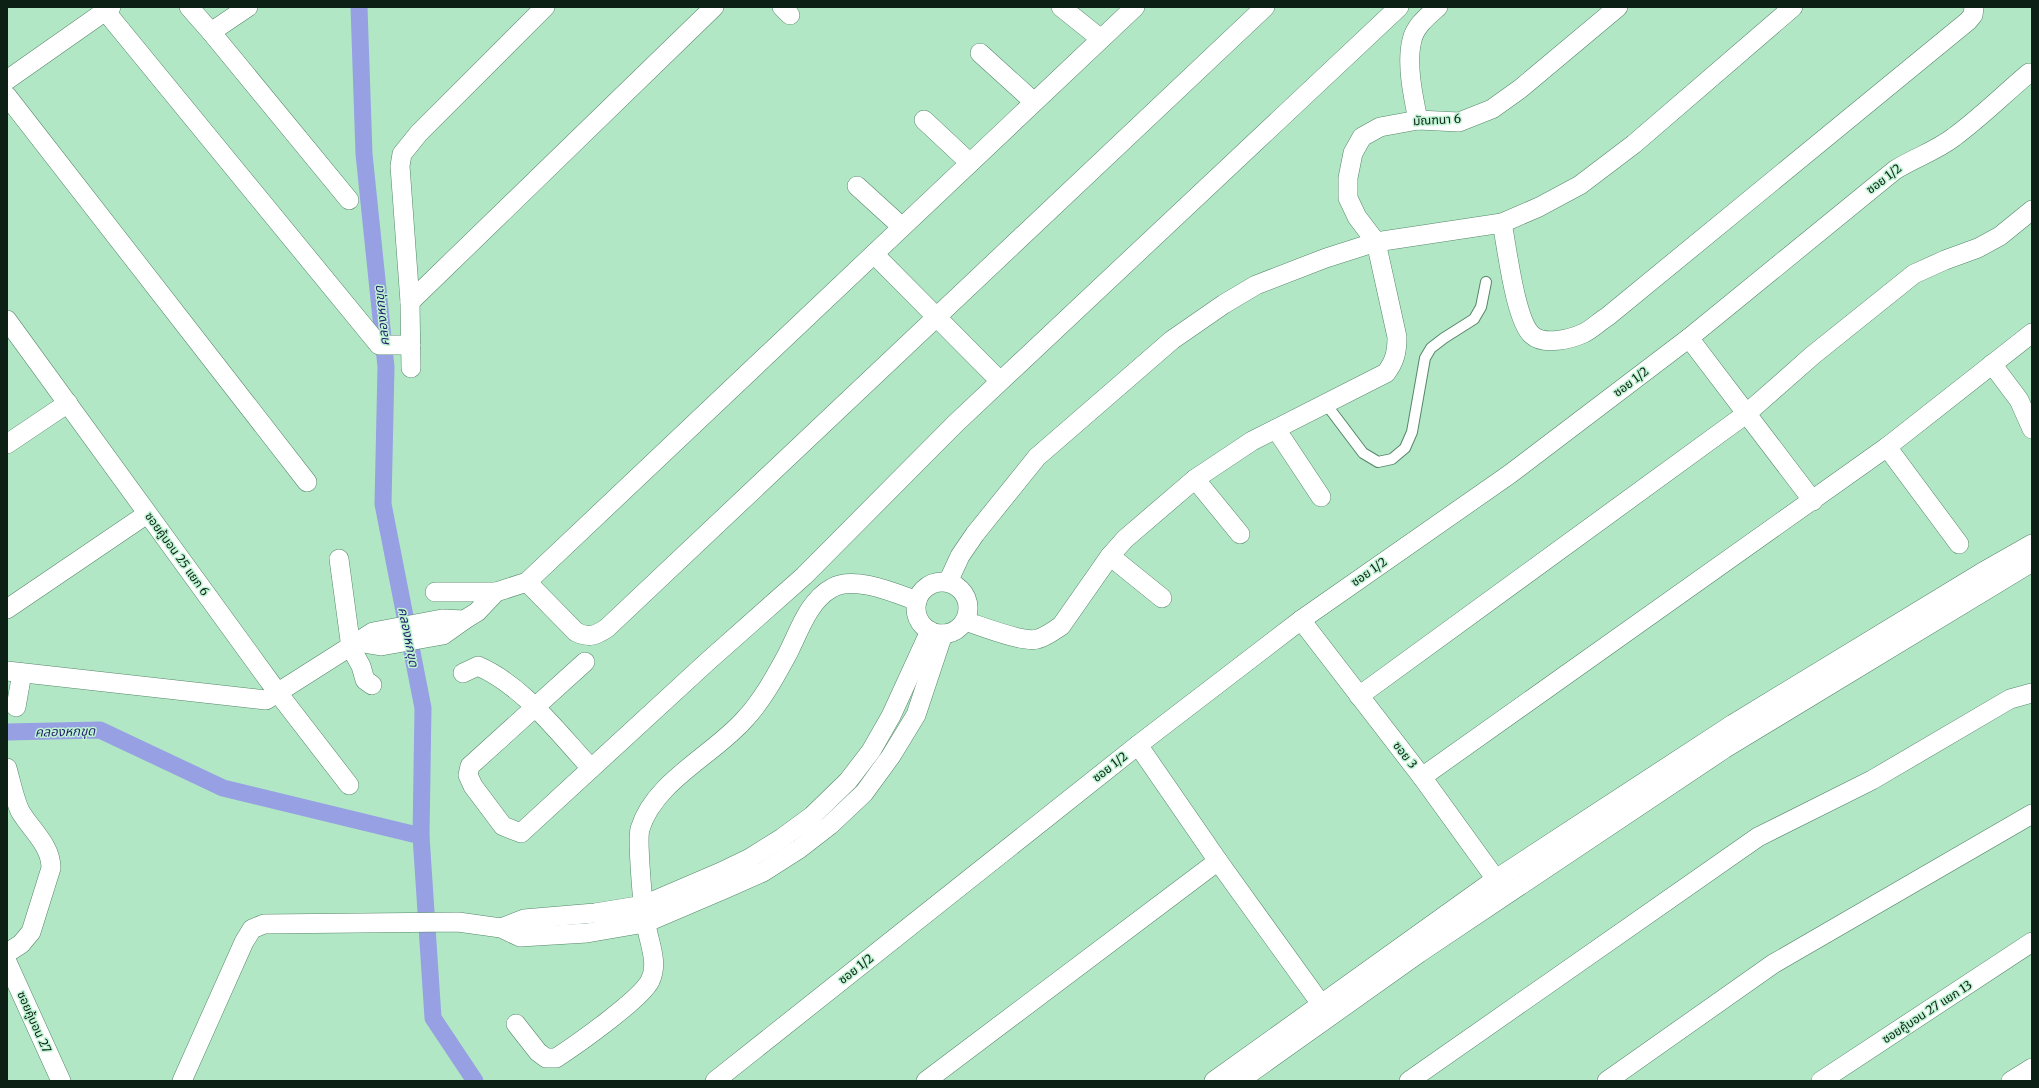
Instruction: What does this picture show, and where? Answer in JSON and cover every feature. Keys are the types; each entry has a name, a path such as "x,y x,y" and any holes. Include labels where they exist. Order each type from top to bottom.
{"street":[{"path":"189,7 349,200"},
{"path":"211,32 248,7"},
{"path":"411,368 405,345 410,302 400,166 402,154 419,133 545,7"},
{"path":"410,302 714,7"},
{"path":"1061,7 1100,39"},
{"path":"435,592 496,592 527,582 1135,7"},
{"path":"527,582 576,632 585,636 592,636 603,631 1265,7"},
{"path":"584,662 470,766 468,775 473,786 503,826 521,833 804,576 955,424 1399,7"},
{"path":"1418,120 1410,78 1412,40 1422,22 1438,7"},
{"name":"มัณฑนา 6","path":"1376,242 1357,217 1348,198 1348,178 1353,153 1362,137 1380,127 1418,120 1459,122 1492,109 1520,89 1618,7"},
{"path":"948,582 960,556 975,534 1037,457 1172,340 1224,304 1256,285 1326,258 1376,242 1502,224 1539,207 1580,185 1628,149 1793,7"},
{"path":"1502,224 1518,303 1525,323 1532,334 1544,341 1561,340 1584,333 1606,317 1968,21 1973,16 1974,7"},
{"path":"7,80 106,8 379,345 405,345"},
{"path":"980,53 1034,102"},
{"name":"ซอย 1/2","path":"715,1081 1138,745 1301,620 1510,474 1689,338 1895,170 1911,159 1936,149 1954,137 2029,73"},
{"path":"7,96 307,482"},
{"path":"924,120 970,163"},
{"path":"857,186 902,227"},
{"path":"1359,696 1746,414 1813,355 1914,274 1945,260 1978,248 2000,236 2032,210"},
{"path":"965,621 1023,639 1037,639 1062,626 1110,556 1130,534 1195,479 1252,441 1386,373 1393,363 1397,352 1397,337 1376,242"},
{"path":"874,254 1000,381"},
{"name":"ซอยคู้บอน 25 แยก 6","path":"7,320 278,693 349,785"},
{"path":"1422,777 1813,501 1887,446 2032,333"},
{"path":"1689,338 1813,501"},
{"path":"1992,364 2019,400 2032,429"},
{"path":"7,444 68,403"},
{"path":"1276,429 1321,497"},
{"path":"1887,446 1959,544"},
{"path":"1195,479 1240,534"},
{"path":"7,609 148,514"},
{"path":"1214,1081 1326,1010 1733,724 1981,573 2032,544"},
{"path":"1110,556 1162,598"},
{"path":"339,559 354,645 362,666 365,680 372,685"},
{"path":"1501,886 2032,562"},
{"path":"938,582 948,582 959,588 966,597 969,609 965,621 956,631 936,633 921,623 917,613 917,601 922,592 929,586 938,582"},
{"path":"516,1024 538,1052 546,1058 556,1058 626,1005 638,995 650,981 655,964 644,914 639,830 659,795 745,720 769,687 808,614 821,597 832,588 843,584 877,587 917,601"},
{"path":"16,708 14,672 266,700 354,645 377,639 442,627 464,620 477,612 496,592"},
{"name":"ซอย 3","path":"1301,620 1422,777 1501,886"},
{"path":"644,914 764,849 812,816 855,772 871,751 936,633"},
{"path":"182,1081 244,942 252,929 264,924 458,922 501,928 520,937 586,933 763,872 830,825 864,793 871,784 891,756 916,715 936,633"},
{"path":"463,673 478,666 496,674 535,708 591,768"},
{"path":"1409,1081 1758,837 1872,780 2010,699 2032,693"},
{"path":"1138,745 1218,861 1326,1010"},
{"path":"7,768 20,810 48,850 51,858 51,868 32,932 21,944 7,953"},
{"path":"855,772 871,784"},
{"path":"1607,1081 1773,964 2032,814"},
{"path":"764,849 773,865"},
{"path":"926,1081 1218,861"},
{"name":"ซอยคู้บอน 27 แยก 13","path":"1821,1081 2032,942"},
{"name":"ซอยคู้บอน 27","path":"7,962 56,1077"},
{"path":"1239,1081 1326,1010"},
{"path":"2011,1081 2032,1068"}],"lane":[{"path":"1326,404 1363,453 1378,462 1392,459 1405,448 1412,432 1425,358 1431,348 1474,319 1481,307 1486,282"}],"waterway":[{"name":"คลองหกขุด","path":"7,732 100,730 223,788 421,836 423,708 383,504 386,367 364,154 359,7"},
{"path":"421,836 433,1018 475,1081"}]}
